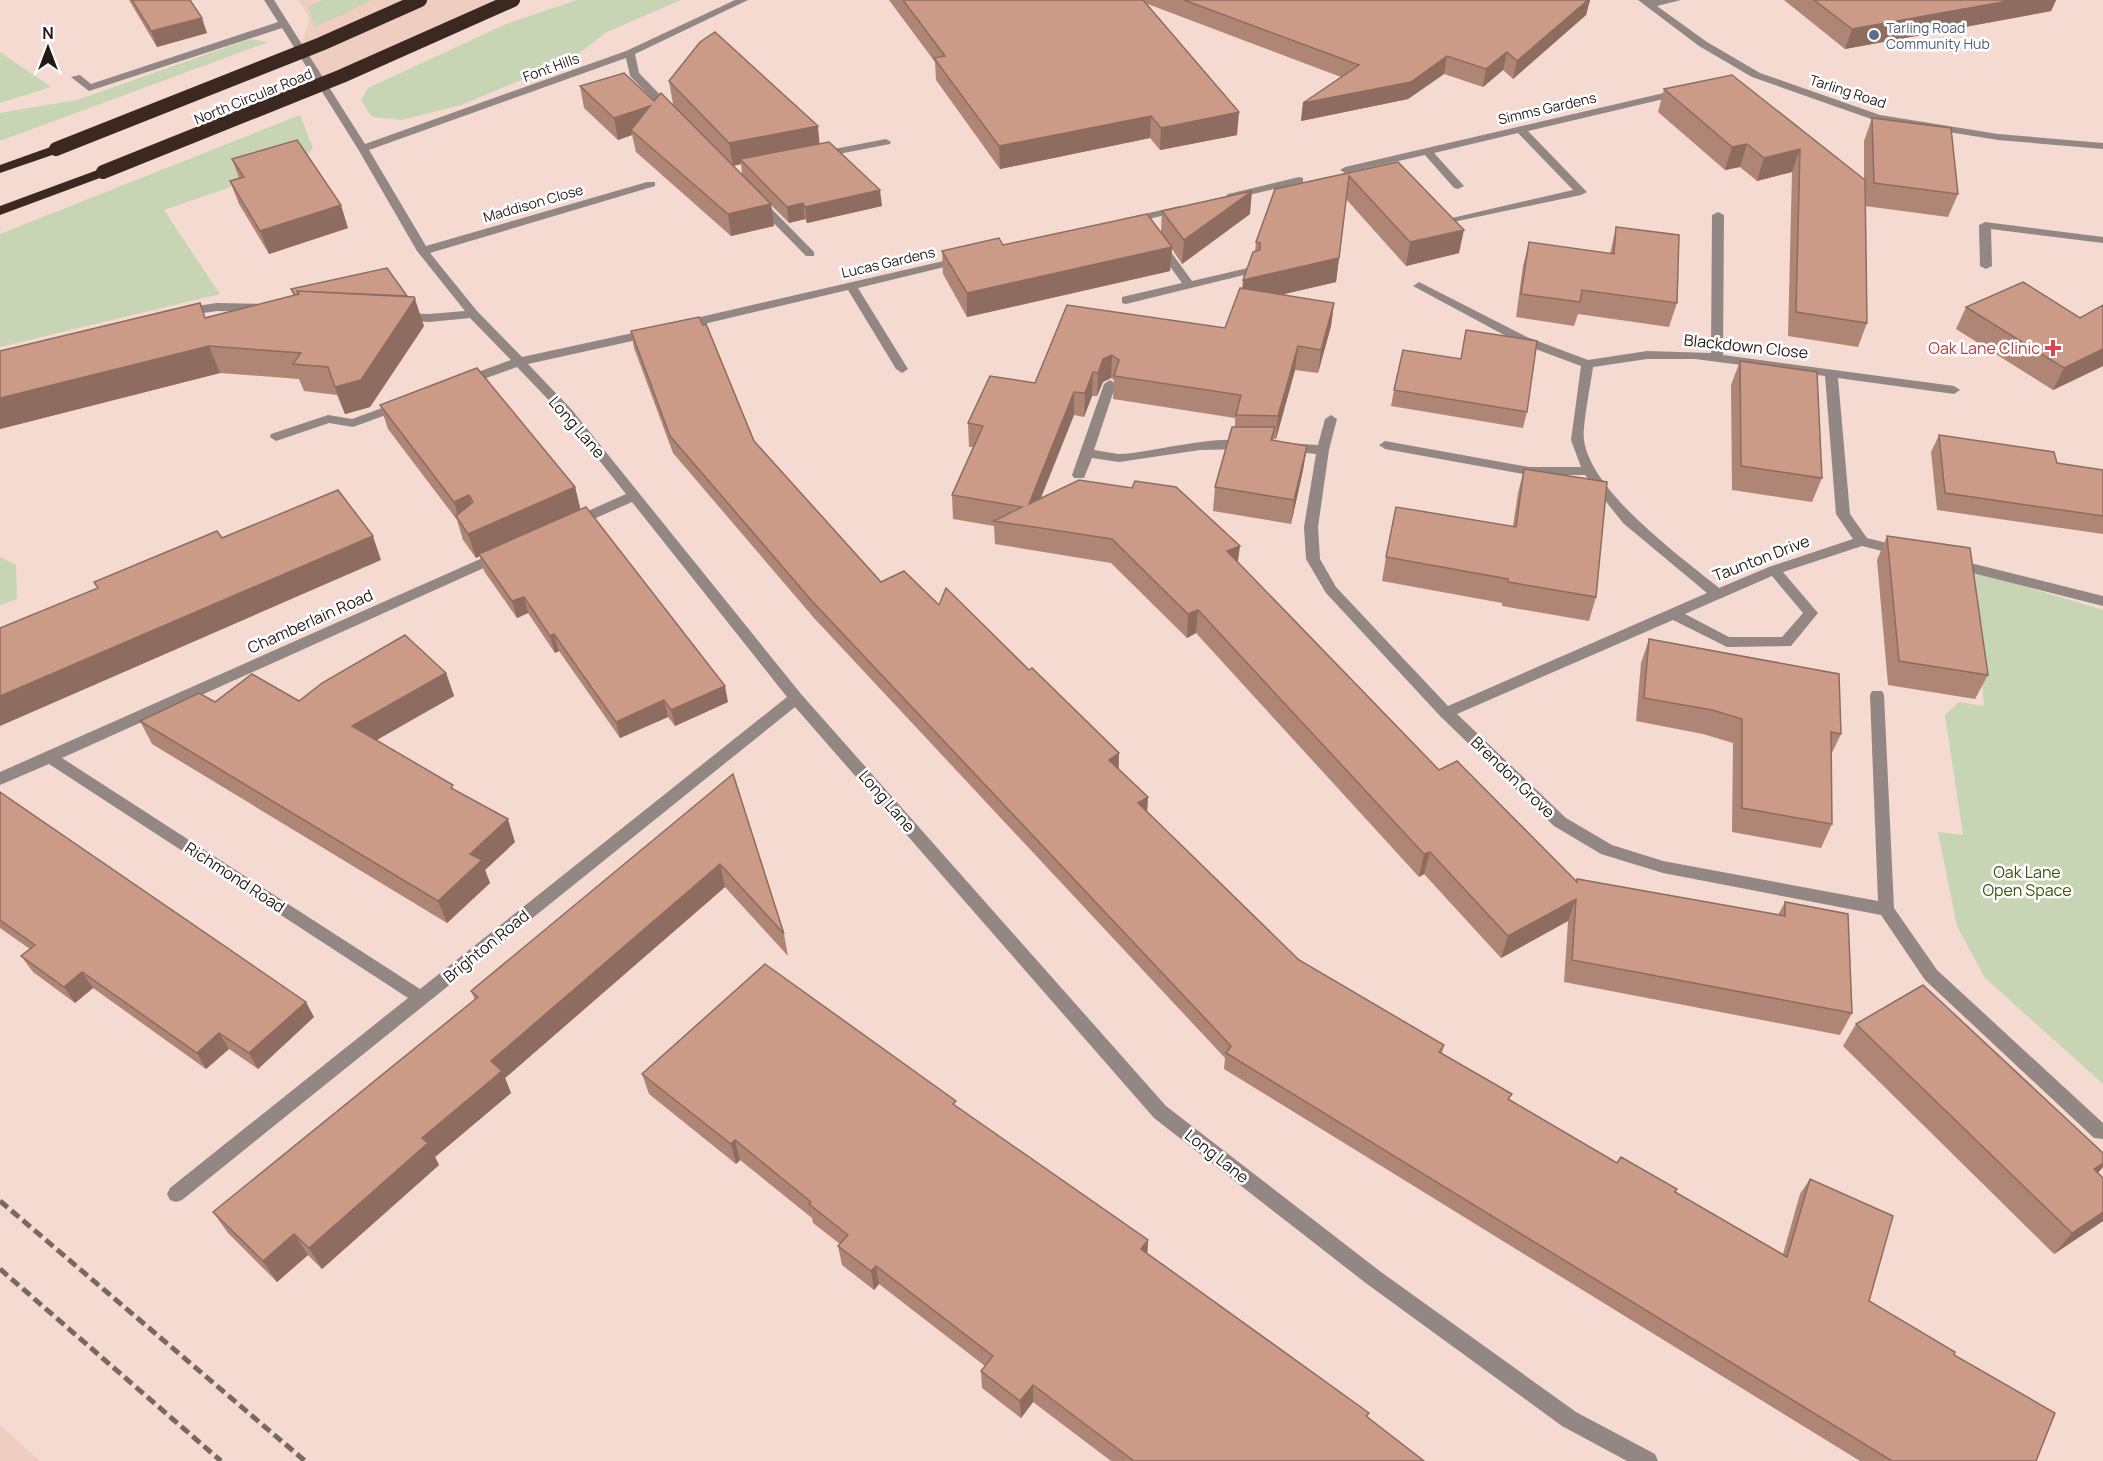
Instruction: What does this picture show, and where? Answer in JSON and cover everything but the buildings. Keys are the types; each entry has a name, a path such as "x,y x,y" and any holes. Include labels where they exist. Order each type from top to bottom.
{"highway":[{"name":"North Circular Road","path":"0,169 310,48 420,0"},
{"name":"North Circular Road","path":"0,211 342,76 513,0"}],"street":[{"name":"Long Lane","path":"269,0 363,149 423,251 472,314 568,413 796,698 1160,1112 1374,1278 1569,1419 1648,1461"},
{"name":"Font Hills","path":"363,149 630,52 743,0"},
{"path":"1646,2 1676,0"},
{"name":"Tarling Road","path":"1646,2 1703,44 1756,75 1878,118 1998,137 2103,146"},
{"path":"76,77 89,88 283,24"},
{"path":"630,52 634,74 682,123"},
{"path":"1735,80 1756,75"},
{"name":"Simms Gardens","path":"1345,170 1692,90"},
{"path":"1443,223 1581,192 1520,129"},
{"path":"808,157 886,142"},
{"path":"1427,151 1458,186"},
{"path":"1220,199 1299,180"},
{"name":"Maddison Close","path":"423,251 651,184"},
{"path":"754,196 810,254"},
{"path":"1119,223 1148,227 1198,204"},
{"path":"1717,358 1718,214"},
{"path":"1986,266 1985,225 2103,240"},
{"path":"1148,227 1189,285"},
{"name":"Lucas Gardens","path":"449,387 518,362 974,257"},
{"path":"1126,300 1252,270"},
{"path":"851,286 902,369"},
{"name":"Blackdown Close","path":"1419,286 1523,339 1587,364 1647,355 1695,355 1954,390"},
{"path":"173,315 217,307 275,309"},
{"path":"385,316 429,318 472,314"},
{"path":"1587,364 1577,440 1589,471 1628,520 1717,594"},
{"path":"1831,372 1843,514 1862,541 1919,555"},
{"path":"1079,476 1110,384"},
{"path":"276,437 328,419 353,423 417,399"},
{"name":"Brendon Grove","path":"1331,419 1323,450 1311,527 1313,559 1331,590 1446,713 1560,822 1607,850 1663,867 1886,909"},
{"path":"1087,453 1119,458 1200,446 1265,445 1323,450"},
{"path":"1385,445 1528,471 1589,471"},
{"path":"561,528 635,495"},
{"name":"Taunton Drive","path":"1446,713 1774,570 1862,541"},
{"name":"Chamberlain Road","path":"0,779 518,548"},
{"path":"1942,561 2103,601"},
{"path":"1673,614 1727,642 1786,642 1811,613 1774,570"},
{"path":"1877,695 1886,909 1931,975 2100,1132"},
{"name":"Brighton Road","path":"176,1194 796,698"},
{"name":"Richmond Road","path":"50,757 421,998"}],"shaded area":[{"path":"298,0 513,0 322,85 300,48 310,18"},
{"path":"0,1425 40,1461 0,1461"}],"green space":[{"path":"324,0 371,0 345,14 314,26 308,6"},
{"path":"577,0 681,0 607,32 570,60 461,105 402,120 372,117 361,100 368,88 506,24"},
{"path":"250,39 268,42 0,141 0,113 77,100"},
{"path":"0,52 51,87 0,103"},
{"path":"300,115 313,148 300,163 164,210 220,294 0,347 0,234"},
{"path":"0,557 16,565 17,599 0,605"},
{"name":"Oak Lane Open Space","path":"1971,570 2103,610 2103,1084 1985,978 1957,926 1938,832 1963,835 1945,715 1959,702 1984,706"}],"railway":[{"path":"0,1201 305,1461"},
{"path":"0,1269 221,1461"}],"place":[{"name":"Tarling Road Community Hub","path":"1874,35"},
{"name":"Oak Lane Clinic","path":"2053,348"}]}
